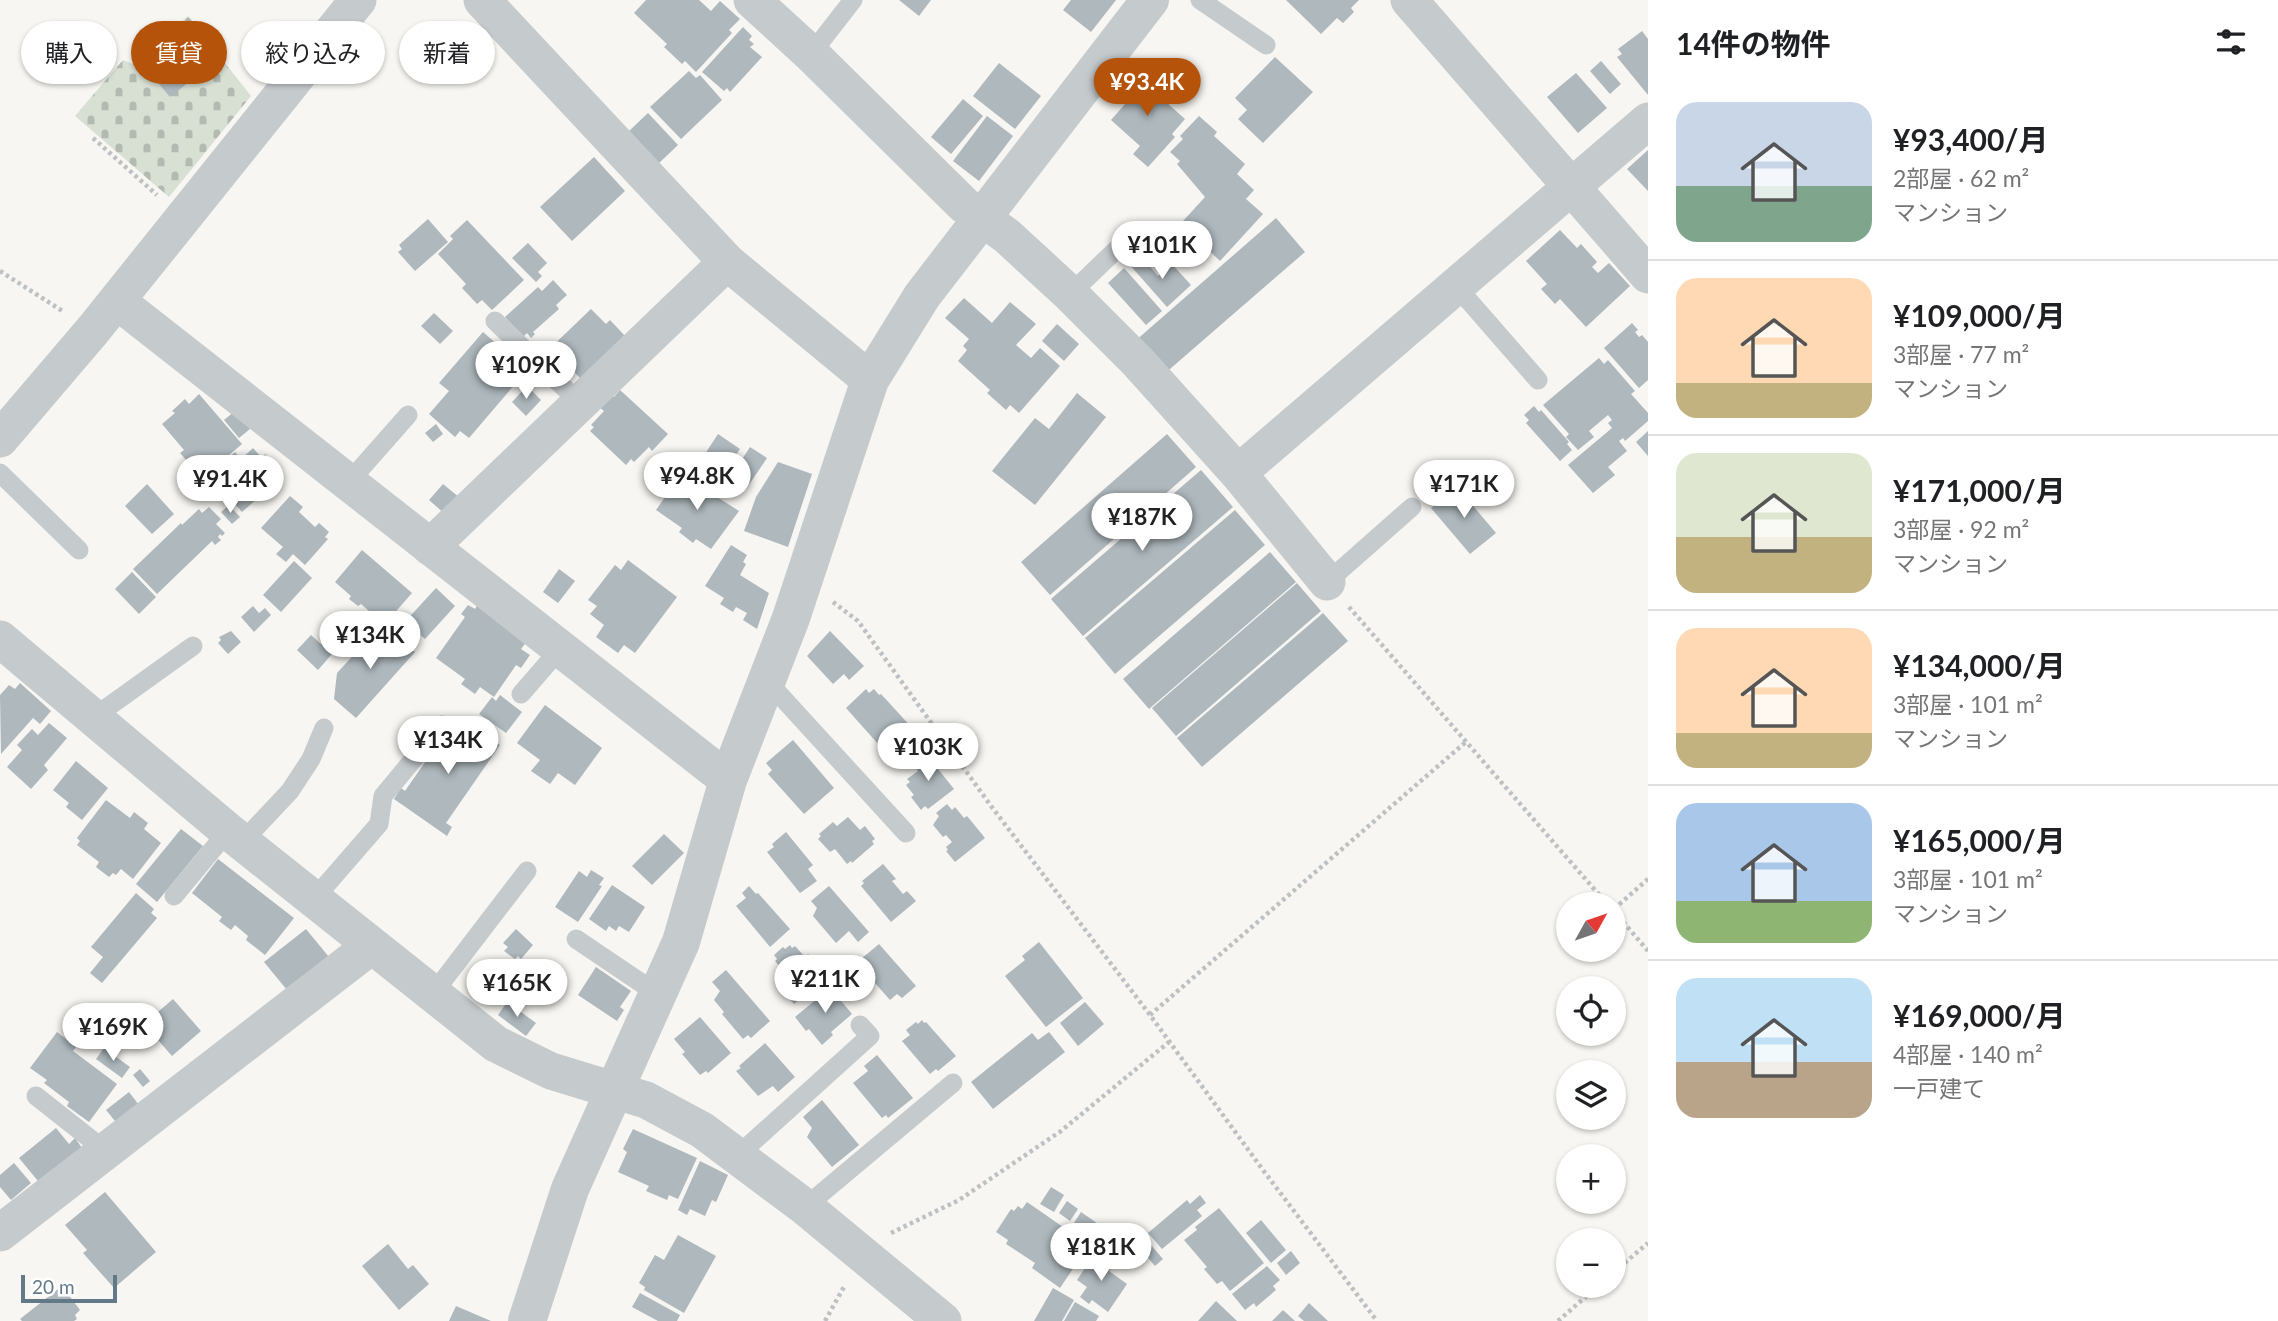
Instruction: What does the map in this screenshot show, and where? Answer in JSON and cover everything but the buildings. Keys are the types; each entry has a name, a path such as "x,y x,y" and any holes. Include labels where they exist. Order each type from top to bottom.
{"street":[{"path":"0,439 117,301 358,0"},
{"path":"482,0 727,262 870,380"},
{"path":"752,0 811,54 964,205 1007,236 1138,362 1238,472 1327,582"},
{"path":"527,1321 570,1189 681,942 728,780 768,681 870,380 922,296 1150,0"},
{"path":"1409,0 1648,275"},
{"path":"1238,472 1648,121"},
{"path":"430,547 727,262"},
{"path":"117,301 728,780"},
{"path":"0,639 313,900 496,1044 551,1071 646,1100 702,1129 805,1207 943,1321"},
{"path":"0,1233 371,946"}],"lane":[{"path":"811,54 853,0"},
{"path":"1200,0 1266,45"},
{"path":"1070,294 1119,247"},
{"path":"1456,286 1538,380"},
{"path":"495,321 580,403"},
{"path":"348,482 408,415"},
{"path":"0,473 79,550"},
{"path":"1327,582 1412,507"},
{"path":"94,717 193,646"},
{"path":"520,694 560,649"},
{"path":"768,681 906,833"},
{"path":"313,900 379,824 383,796 442,725"},
{"path":"174,896 235,836 290,791 311,760 324,728"},
{"path":"432,995 527,871"},
{"path":"576,939 659,995"},
{"path":"737,1156 870,1037 860,1025"},
{"path":"805,1207 953,1083"},
{"path":"36,1096 107,1152"}],"path":[{"path":"93,138 159,196"},
{"path":"0,271 93,330"},
{"path":"1327,582 1597,892"},
{"path":"801,587 833,602 858,621 991,806 1150,1014 1377,1321"},
{"path":"1150,1014 1467,741"},
{"path":"1626,899 1648,879"},
{"path":"1626,924 1648,951"},
{"path":"825,1321 859,1252 959,1200 1061,1131 1169,1042"},
{"path":"1626,1262 1648,1244"},
{"path":"1558,1321 1584,1298"}],"green space":[{"path":"123,60 131,63 131,84 227,84 227,66 251,96 169,197 75,116 102,84 117,84 117,67"}]}
